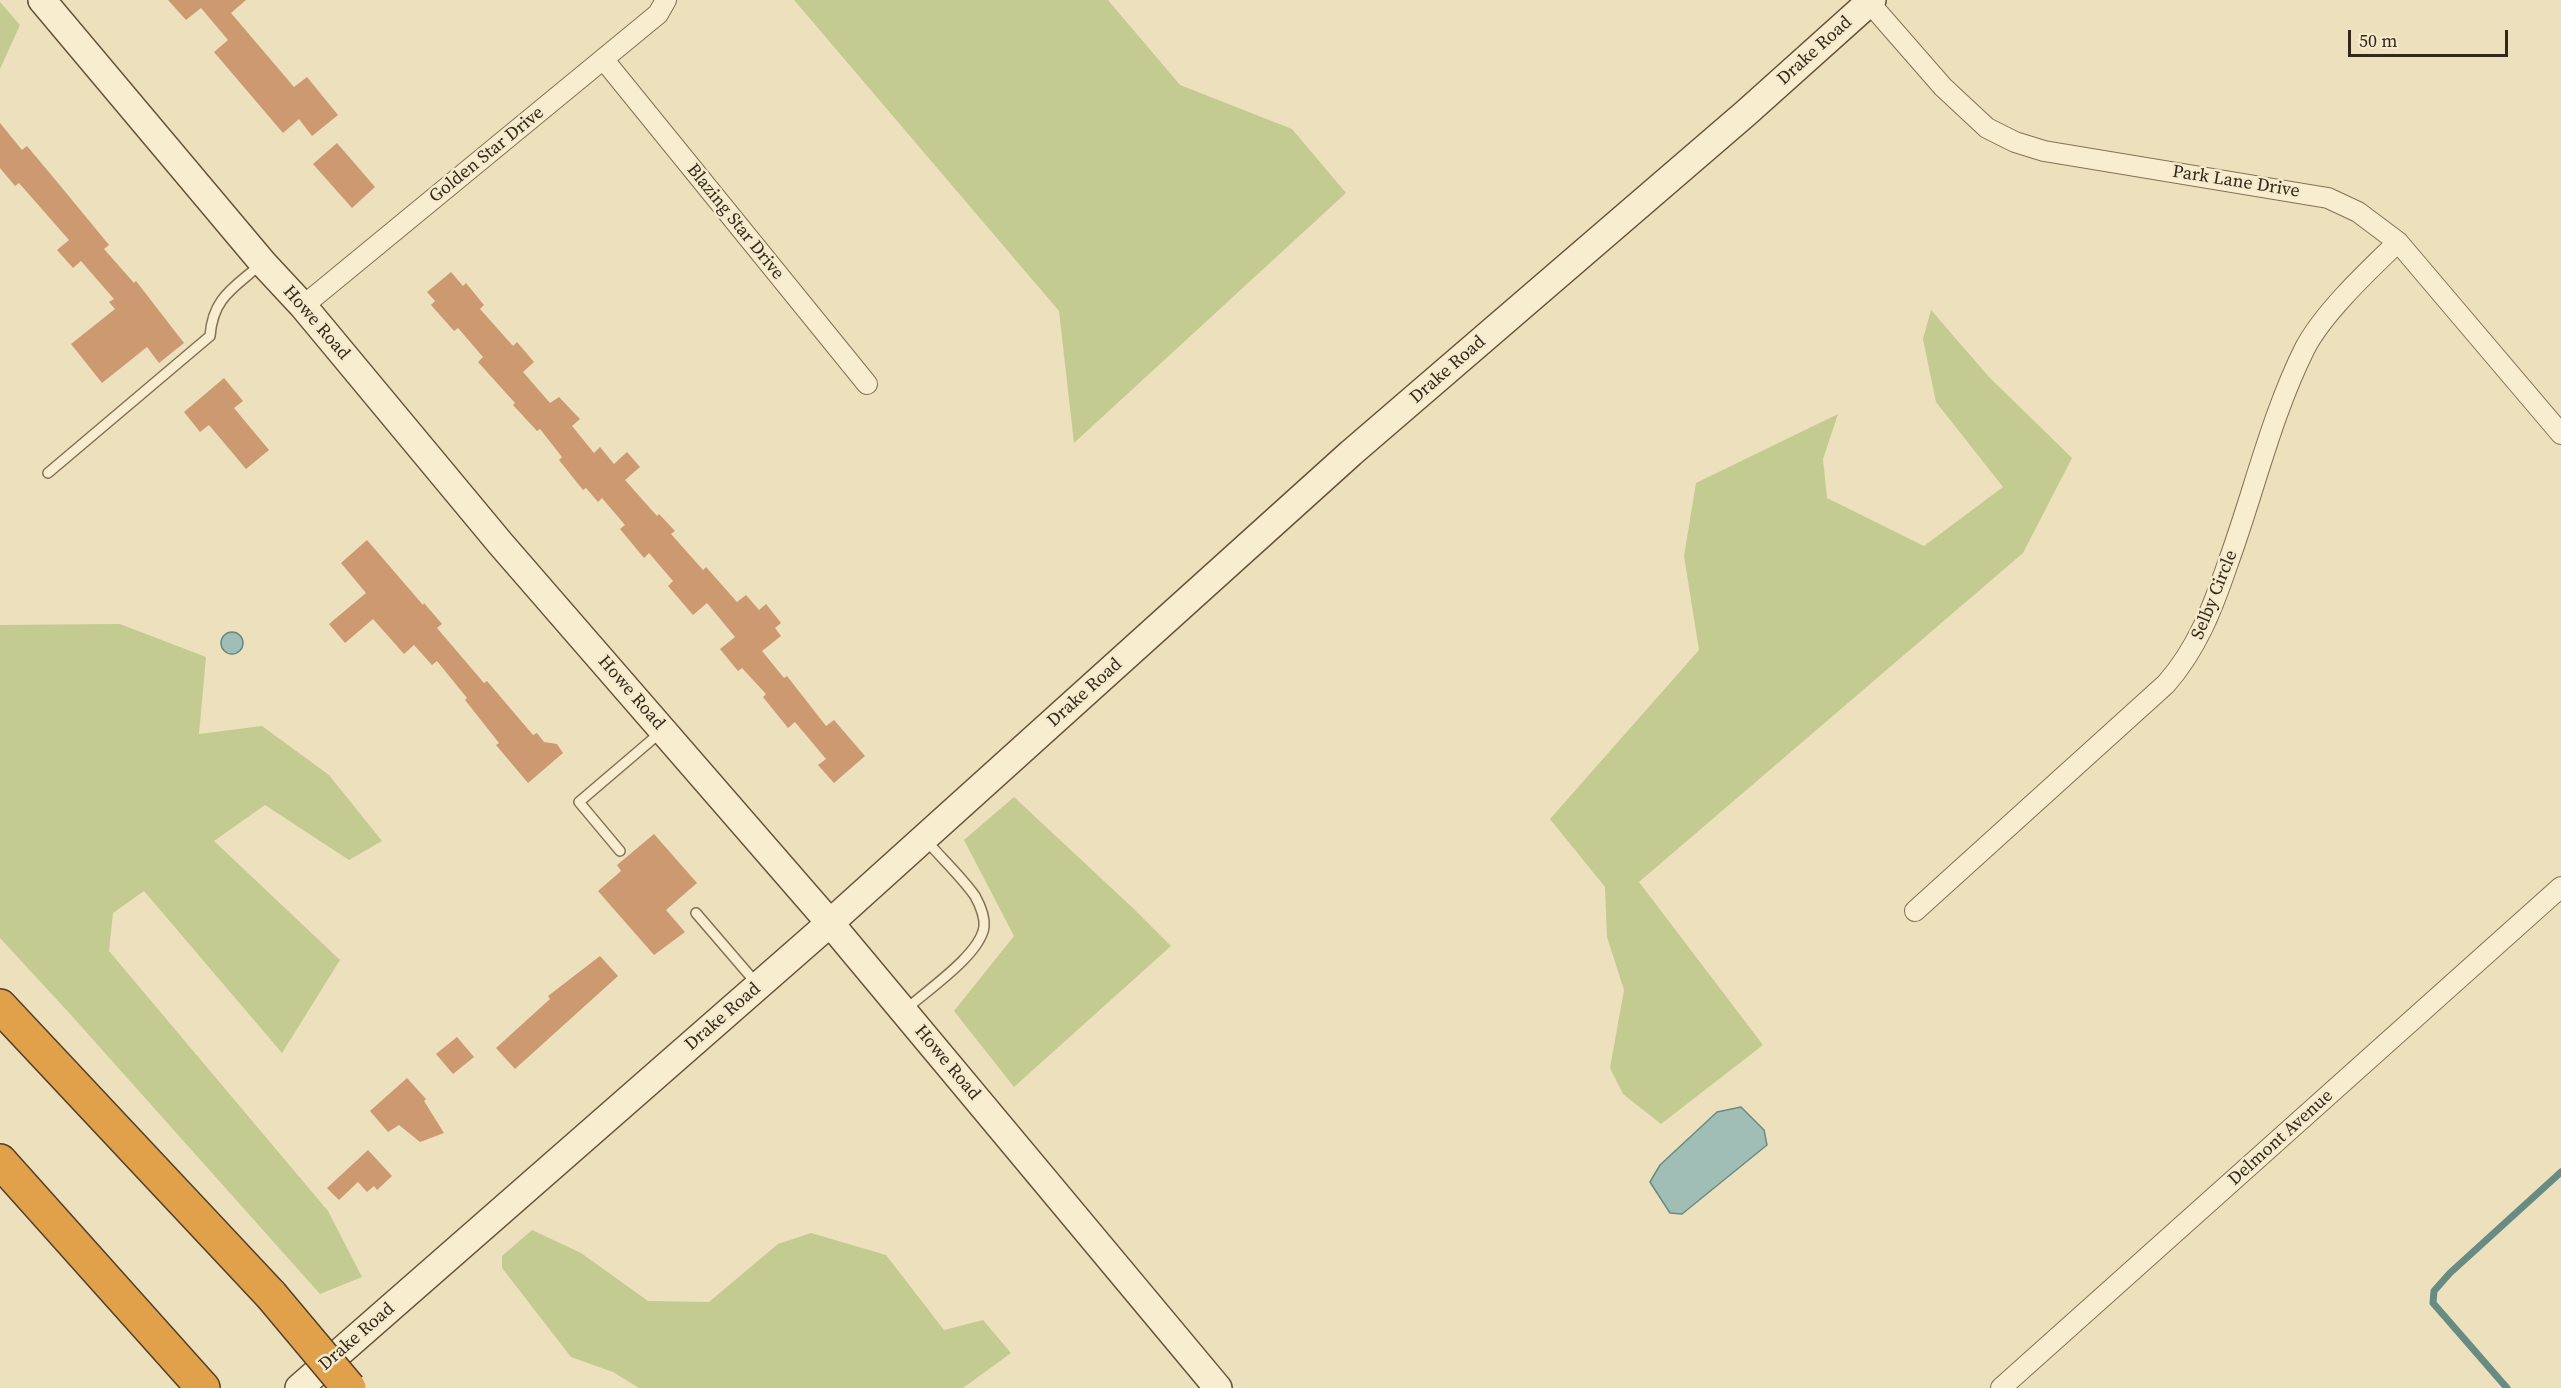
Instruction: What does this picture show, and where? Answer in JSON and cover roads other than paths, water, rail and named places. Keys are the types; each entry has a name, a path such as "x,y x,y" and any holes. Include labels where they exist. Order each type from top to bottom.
{"highway":[{"path":"0,1006 271,1295 349,1388"},
{"path":"0,1161 196,1380"}],"street":[{"name":"Howe Road","path":"42,0 263,262 303,306 485,525 830,923 1218,1388"},
{"name":"Golden Star Drive","path":"303,306 604,60 658,14 666,0"},
{"name":"Park Lane Drive","path":"1870,1 1943,87 1987,128 2015,141 2044,151 2328,198 2358,212 2398,242 2561,435"},
{"name":"Drake Road","path":"299,1388 830,923 1350,453 1728,129 1870,1"},
{"name":"Blazing Star Drive","path":"604,60 867,384"},
{"name":"Selby Circle","path":"1915,911 2181,668 2205,627 2284,394 2307,346 2331,313 2370,269 2398,242"},
{"name":"Delmont Avenue","path":"2001,1388 2561,888"}],"lane":[{"path":"48,473 210,336 216,306 263,262"},
{"path":"620,851 579,802 663,731"},
{"path":"903,1011 967,956 978,943 984,927 982,910 974,896 924,838"},
{"path":"696,913 759,986"}],"water":[{"path":"228,632 236,632 243,639 243,647 236,654 228,654 221,647 221,639"},
{"path":"1741,1107 1764,1130 1767,1145 1682,1214 1670,1213 1650,1182 1660,1165 1717,1112"}],"waterway":[{"path":"2507,1388 2433,1303 2434,1291 2450,1273 2561,1172"}]}
